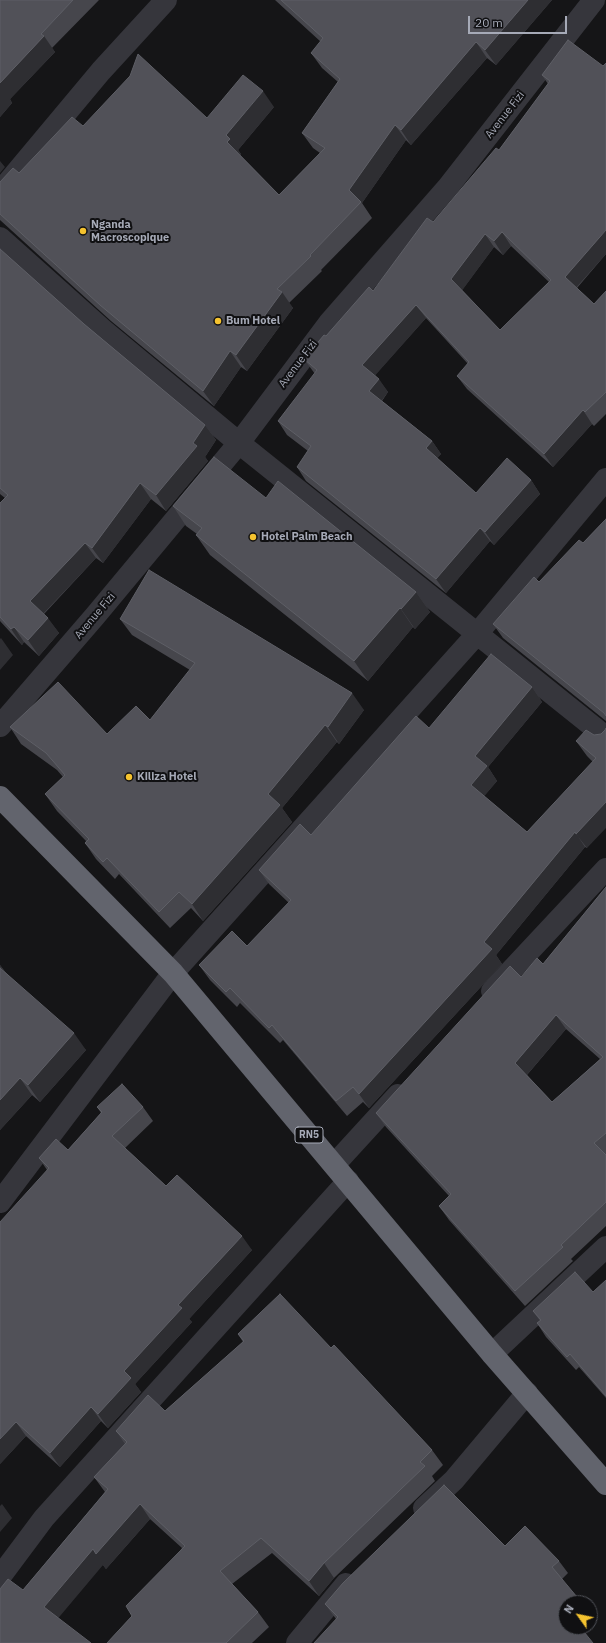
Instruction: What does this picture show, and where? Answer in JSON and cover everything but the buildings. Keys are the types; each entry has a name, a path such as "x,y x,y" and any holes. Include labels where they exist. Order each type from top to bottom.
{"highway":[{"name":"RN5","path":"0,797 173,973 492,1354 606,1484"}],"street":[{"path":"0,192 101,71 166,0"},
{"name":"Avenue Fizi","path":"0,726 95,616 239,443 329,323 448,187 594,0"},
{"path":"0,238 103,330 239,443 606,737"},
{"path":"0,1202 173,973 477,634 606,479"},
{"path":"477,1007 606,869"},
{"path":"0,1577 44,1518 341,1173 414,1078"},
{"path":"492,1354 606,1248"},
{"path":"409,1523 454,1480 527,1393"},
{"path":"297,1643 343,1587 359,1571"}],"place":[{"name":"Nganda Macroscopique","path":"83,231"},
{"name":"Bum Hotel","path":"218,321"},
{"name":"Hotel Palm Beach","path":"253,537"},
{"name":"Kiliza Hotel","path":"129,777"}]}
